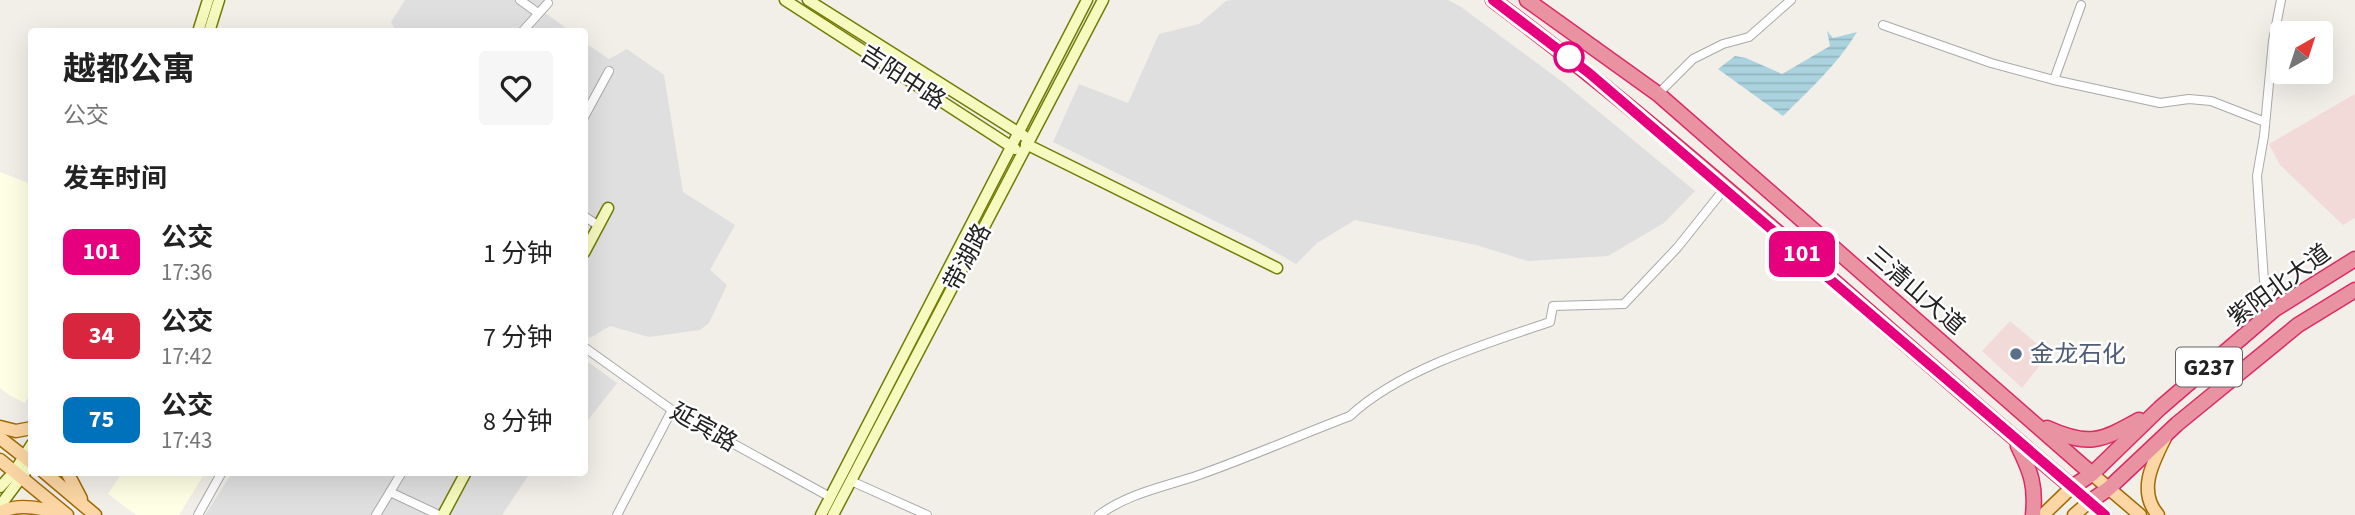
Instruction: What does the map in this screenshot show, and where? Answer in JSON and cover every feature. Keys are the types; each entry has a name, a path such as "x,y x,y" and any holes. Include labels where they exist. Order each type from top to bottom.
{"highway":[{"name":"三清山大道","path":"1493,0 1569,57 1725,188 2072,487"},
{"name":"三清山大道","path":"1527,0 1658,94 2092,474"},
{"name":"紫阳北大道","path":"2072,487 2092,474 2158,410 2275,309 2355,259"},
{"name":"紫阳北大道","path":"2090,502 2108,489 2177,425 2298,325 2355,290"},
{"path":"2172,398 2172,408 2177,413 2177,425"},
{"path":"2034,422 2072,439 2098,440 2114,435 2158,410 2169,412 2175,417 2177,425"},
{"path":"2014,439 2032,475 2035,496 2033,515"}],"main road":[{"path":"199,28 208,0"},
{"path":"210,28 219,0"},
{"name":"吉阳中路","path":"785,0 1011,147 1026,145"},
{"name":"吉阳中路","path":"808,0 1018,133 1026,145 1278,268"},
{"name":"带湖路","path":"821,515 1087,0"},
{"name":"带湖路","path":"833,515 1103,0"},
{"path":"588,246 608,208"},
{"path":"2158,515 2152,509 2147,489 2152,464 2177,425"},
{"path":"0,427 16,430 28,428"},
{"path":"0,438 27,459 0,506"},
{"path":"0,460 66,515"},
{"name":"三清山大道","path":"2092,474 2140,515"},
{"path":"0,487 18,475"},
{"path":"49,476 95,515"},
{"path":"69,476 85,505"},
{"path":"441,515 464,476"},
{"path":"2043,515 2072,487"},
{"name":"三清山大道","path":"2072,487 2105,515"},
{"path":"2074,515 2090,502"},
{"path":"0,513 6,509 30,508 66,515"}],"street":[{"path":"520,0 538,13"},
{"path":"1658,94 1693,58 1723,44 1749,37 1791,0"},
{"path":"2275,309 2264,281 2257,176 2273,41 2281,0"},
{"path":"525,28 548,3"},
{"path":"2054,79 2081,5"},
{"path":"1883,25 1991,63 2054,79 2160,103 2189,99 2211,102 2265,122"},
{"path":"588,100 609,71"},
{"path":"1099,515 1130,497 1199,475 1350,416 1367,400 1440,361 1550,322 1553,306 1623,304 1677,248 1725,188"},
{"path":"588,219 599,226"},
{"name":"延宾路","path":"588,349 672,410 830,498"},
{"path":"617,515 672,410"},
{"path":"198,515 220,476"},
{"path":"376,515 400,476"},
{"path":"851,481 927,515"},
{"path":"390,492 441,515"}],"shaded area":[{"path":"405,0 551,0 544,12 566,28 394,28 391,22"},
{"path":"1448,0 1564,83 1695,191 1664,223 1608,256 1528,261 1476,245 1355,220 1317,243 1296,264 1256,241 1053,142 1079,84 1128,103 1159,34 1199,24 1226,1"},
{"path":"588,45 609,59 627,49 664,75 683,192 735,225 710,270 727,285 709,323 700,330 649,337 610,326 590,338"},
{"path":"2355,94 2355,218 2343,225 2280,165 2269,144"},
{"path":"0,172 28,183 28,397 25,403 0,388"},
{"path":"2010,321 2049,354 2022,388 1982,351"},
{"path":"588,362 617,383 588,420"},
{"path":"120,476 203,476 179,515 136,515 108,494"},
{"path":"230,476 528,476 502,515 205,515"}],"water":[{"path":"1827,31 1833,38 1857,32 1832,66 1783,116 1718,69 1735,56 1782,74 1830,46"}],"bus line":[{"name":"101","path":"1493,0 1589,73 2105,515"}],"place":[{"name":"金龙石化","path":"2016,354"}]}
